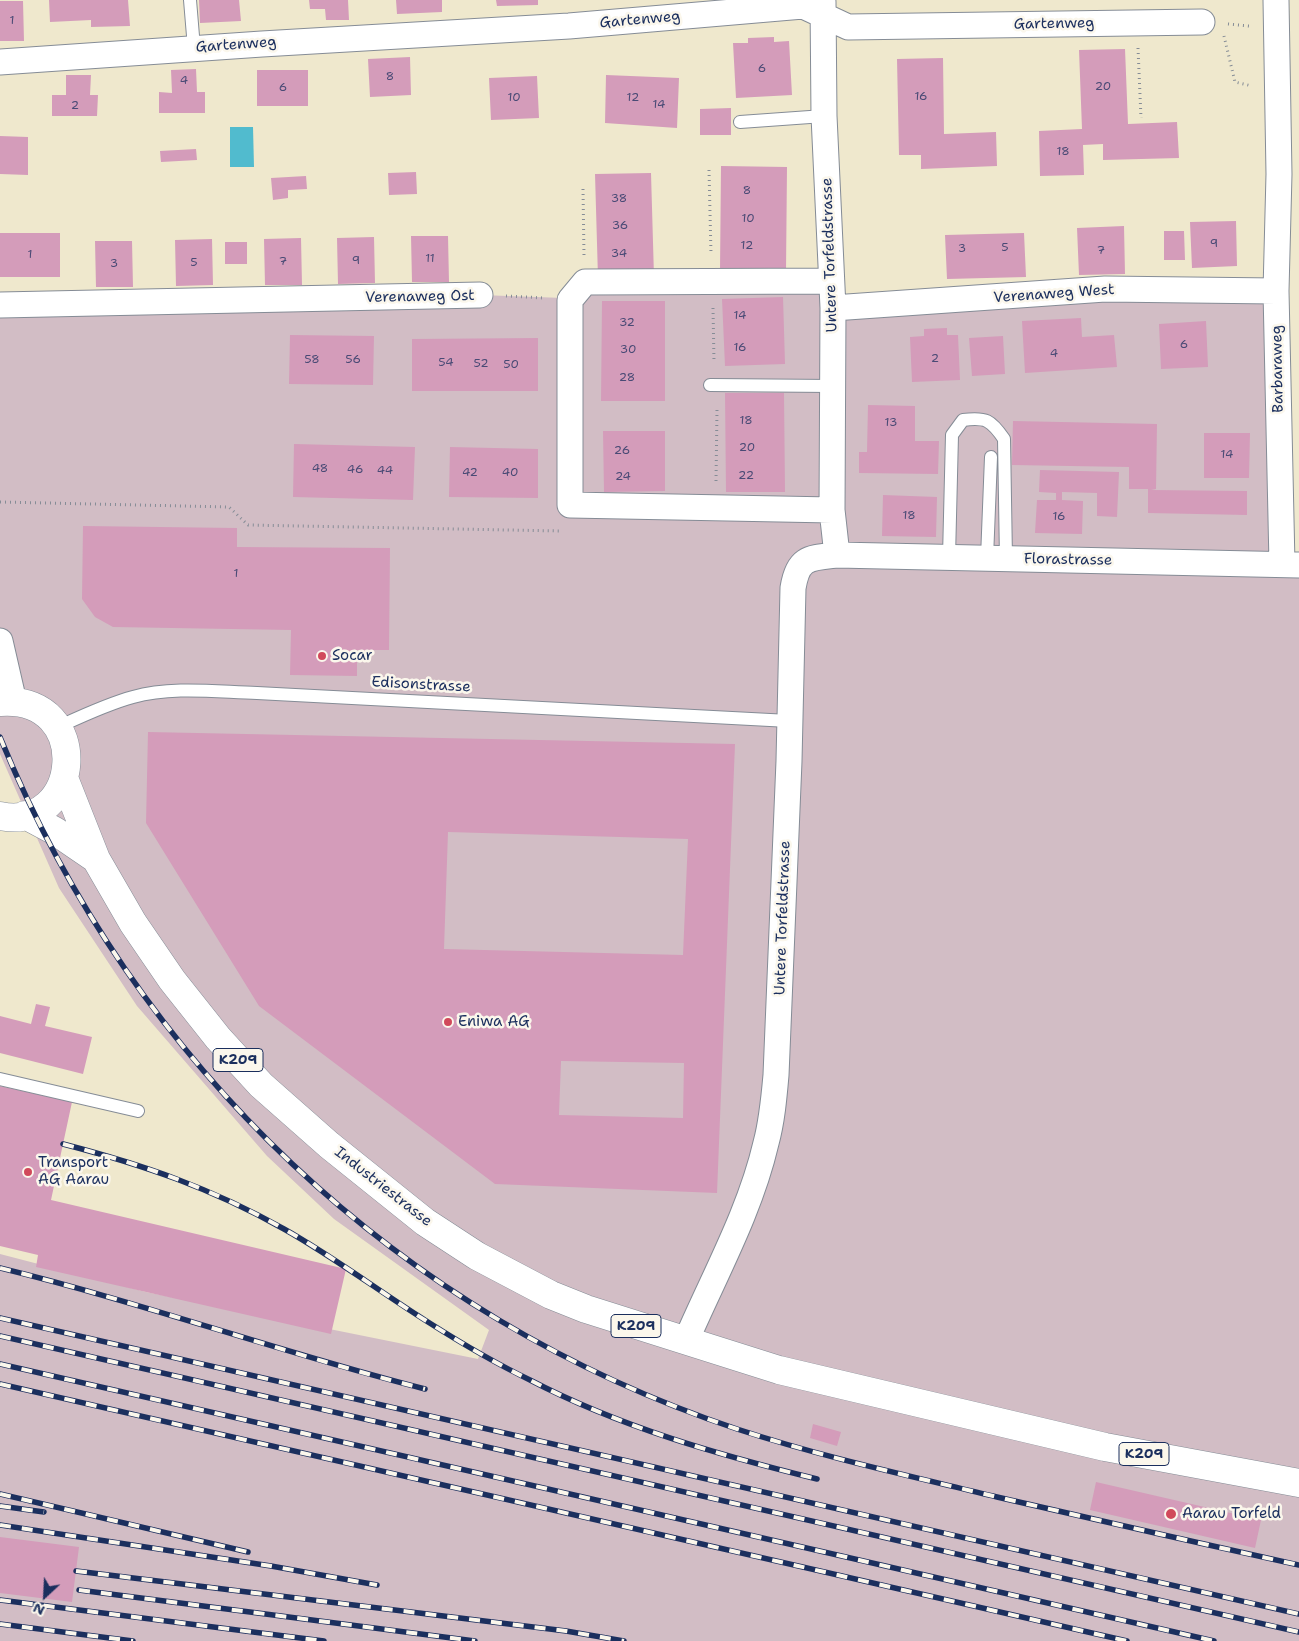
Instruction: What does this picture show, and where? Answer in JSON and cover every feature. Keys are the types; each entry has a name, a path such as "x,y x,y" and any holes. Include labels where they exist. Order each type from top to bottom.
{"main road":[{"name":"K209","path":"7,702 32,705 46,714 58,727 65,741 68,756 64,778 52,800 43,807 12,815"},
{"name":"Industriestrasse","path":"64,778 96,859 139,931 172,980 218,1038 261,1085 376,1184 425,1222 478,1256 551,1295 586,1309 778,1370 1105,1446 1299,1483"},
{"name":"Industriestrasse","path":"12,815 55,831 96,859"}],"street":[{"name":"Barbaraweg","path":"1276,0 1276,92 1289,174 1276,291 1290,564"},
{"name":"Gartenweg","path":"0,62 194,48 569,26 803,6 823,9 848,28 1137,22 1212,23"},
{"name":"Untere Torfeldstrasse","path":"686,1341 745,1207 770,1126 776,1075 795,575 809,558 837,555 832,510 832,281 824,116 823,9"},
{"path":"832,281 712,281 577,291 570,505 832,510"},
{"name":"Verenaweg West","path":"832,308 1105,289 1276,291"},
{"name":"Verenaweg Ost","path":"0,305 480,295"},
{"name":"Florastrasse","path":"837,555 1290,564"},
{"path":"0,641 7,702"}],"lane":[{"path":"190,0 194,48"},
{"path":"740,122 824,116"},
{"path":"710,385 832,386"},
{"path":"949,557 952,435 963,420 980,418 994,425 1004,439 997,559"},
{"path":"991,458 997,559"},
{"name":"Edisonstrasse","path":"58,727 94,710 134,696 175,692 256,693 789,721"},
{"path":"0,1079 138,1111"}],"path":[{"path":"1137,22 1141,118"},
{"path":"1275,28 1212,23 1235,82 1276,92"},
{"path":"709,170 714,362"},
{"path":"577,291 583,188"},
{"name":"Verenaweg Ost","path":"480,295 577,291"},
{"path":"715,507 717,409"},
{"path":"0,502 229,507 248,525 564,531"}],"shaded area":[{"path":"831,281 833,307 1276,291 1282,564 1299,565 1299,1641 0,1641 0,1254 146,1292 478,1359 489,1330 334,1219 267,1156 137,1006 59,888 0,754 0,305 480,295 564,298 585,282"}],"water":[{"path":"230,127 253,127 254,167 230,167"}],"building":[{"path":"49,0 128,0 130,26 91,27 91,20 50,22"},
{"path":"199,0 239,0 241,21 200,23"},
{"path":"309,0 348,0 349,20 326,20 325,9 310,9"},
{"path":"396,0 442,0 442,12 397,14"},
{"path":"496,0 538,0 538,5 497,6"},
{"path":"0,1 23,1 24,41 0,41"},
{"path":"774,37 774,42 789,41 792,95 736,98 733,43 748,43 748,38"},
{"path":"1125,49 1128,124 1177,122 1179,158 1103,160 1103,144 1083,145 1084,175 1040,176 1039,131 1082,129 1079,50"},
{"path":"410,57 411,95 370,97 368,59"},
{"path":"943,58 944,134 996,132 997,166 921,169 921,155 899,155 897,59"},
{"path":"196,69 197,92 205,92 205,113 159,113 159,92 172,93 171,70"},
{"path":"257,70 308,70 308,106 257,106"},
{"path":"66,75 91,75 90,95 98,95 97,116 52,116 52,95 66,95"},
{"path":"606,75 679,78 677,128 605,123"},
{"path":"537,76 539,118 491,120 489,78"},
{"path":"731,108 731,135 700,135 700,109"},
{"path":"0,136 28,137 28,175 0,174"},
{"path":"196,149 197,160 161,162 160,151"},
{"path":"721,166 787,167 786,271 720,270"},
{"path":"416,172 417,194 389,195 388,173"},
{"path":"651,173 654,277 598,278 595,174"},
{"path":"306,176 307,189 288,190 288,198 273,200 271,178"},
{"path":"1236,221 1237,266 1192,268 1190,222"},
{"path":"1124,226 1125,274 1079,275 1077,228"},
{"path":"1164,231 1184,231 1185,260 1164,260"},
{"path":"0,233 60,233 60,277 0,277"},
{"path":"1024,233 1026,277 947,279 945,235"},
{"path":"411,236 448,236 449,282 412,282"},
{"path":"374,237 375,283 338,284 337,238"},
{"path":"301,238 302,285 265,285 264,239"},
{"path":"212,239 213,285 176,286 175,240"},
{"path":"95,241 132,241 133,287 96,287"},
{"path":"225,242 247,242 247,264 225,264"},
{"path":"783,297 785,364 725,366 722,299"},
{"path":"602,301 665,301 665,401 601,401"},
{"path":"1081,318 1082,337 1114,335 1117,367 1025,373 1022,321"},
{"path":"1206,321 1208,367 1161,369 1159,324"},
{"path":"947,328 947,335 958,335 960,380 912,382 910,337 924,336 924,329"},
{"path":"290,335 374,336 373,385 289,384"},
{"path":"1003,336 1005,374 972,376 969,338"},
{"path":"538,338 538,391 412,391 412,339"},
{"path":"725,393 784,393 785,492 726,492"},
{"path":"868,405 915,406 915,441 939,441 938,474 859,473 859,452 867,452"},
{"path":"1013,421 1157,424 1156,489 1151,490 1247,491 1247,515 1148,513 1148,489 1129,489 1129,467 1012,465"},
{"path":"603,431 665,431 665,491 604,492"},
{"path":"1204,433 1250,433 1249,478 1204,478"},
{"path":"294,444 415,447 413,500 293,497"},
{"path":"450,447 538,449 538,498 449,497"},
{"path":"1040,470 1119,472 1117,517 1097,516 1097,493 1062,492 1062,500 1083,501 1082,534 1035,533 1037,500 1056,500 1056,493 1039,492"},
{"path":"883,495 937,497 936,537 882,536"},
{"path":"83,526 237,528 237,547 390,548 389,650 357,650 357,676 290,675 291,630 113,627 95,617 82,599"},
{"path":"148,732 735,744 717,1193 495,1184 259,1006 146,823","holes":["448,832 688,839 683,955 444,949","561,1061 684,1063 683,1118 559,1115"]},
{"path":"36,1004 50,1007 45,1026 92,1037 83,1074 0,1053 0,1016 31,1024"},
{"path":"0,1086 72,1102 51,1200 346,1269 331,1334 36,1267 38,1255 0,1246"},
{"path":"813,1424 841,1432 837,1446 810,1438"},
{"path":"1096,1482 1261,1520 1255,1548 1090,1510"},
{"path":"0,1537 79,1547 72,1602 0,1593"}],"railway":[{"path":"0,737 56,856 124,968 203,1071 292,1164 391,1247 499,1320 614,1381 737,1429 769,1439 866,1466 1299,1565"},
{"path":"63,1144 121,1160 177,1179 257,1214 321,1251 410,1311 466,1345 504,1367 564,1397 635,1426 707,1450 817,1479"},
{"path":"0,1268 425,1389"},
{"path":"0,1318 1299,1614"},
{"path":"0,1336 1299,1632"},
{"path":"0,1364 1214,1641"},
{"path":"0,1384 1127,1641"},
{"path":"0,1494 248,1552"},
{"path":"0,1506 44,1512"},
{"path":"0,1525 271,1566 377,1585"},
{"path":"76,1571 566,1631 624,1641"},
{"path":"79,1590 475,1641"},
{"path":"0,1600 324,1641"},
{"path":"0,1624 133,1641"}],"place":[{"name":"Socar","path":"322,656"},
{"name":"Eniwa AG","path":"448,1022"},
{"name":"Transport AG Aarau","path":"28,1172"},
{"name":"Aarau Torfeld","path":"1171,1514"}]}
